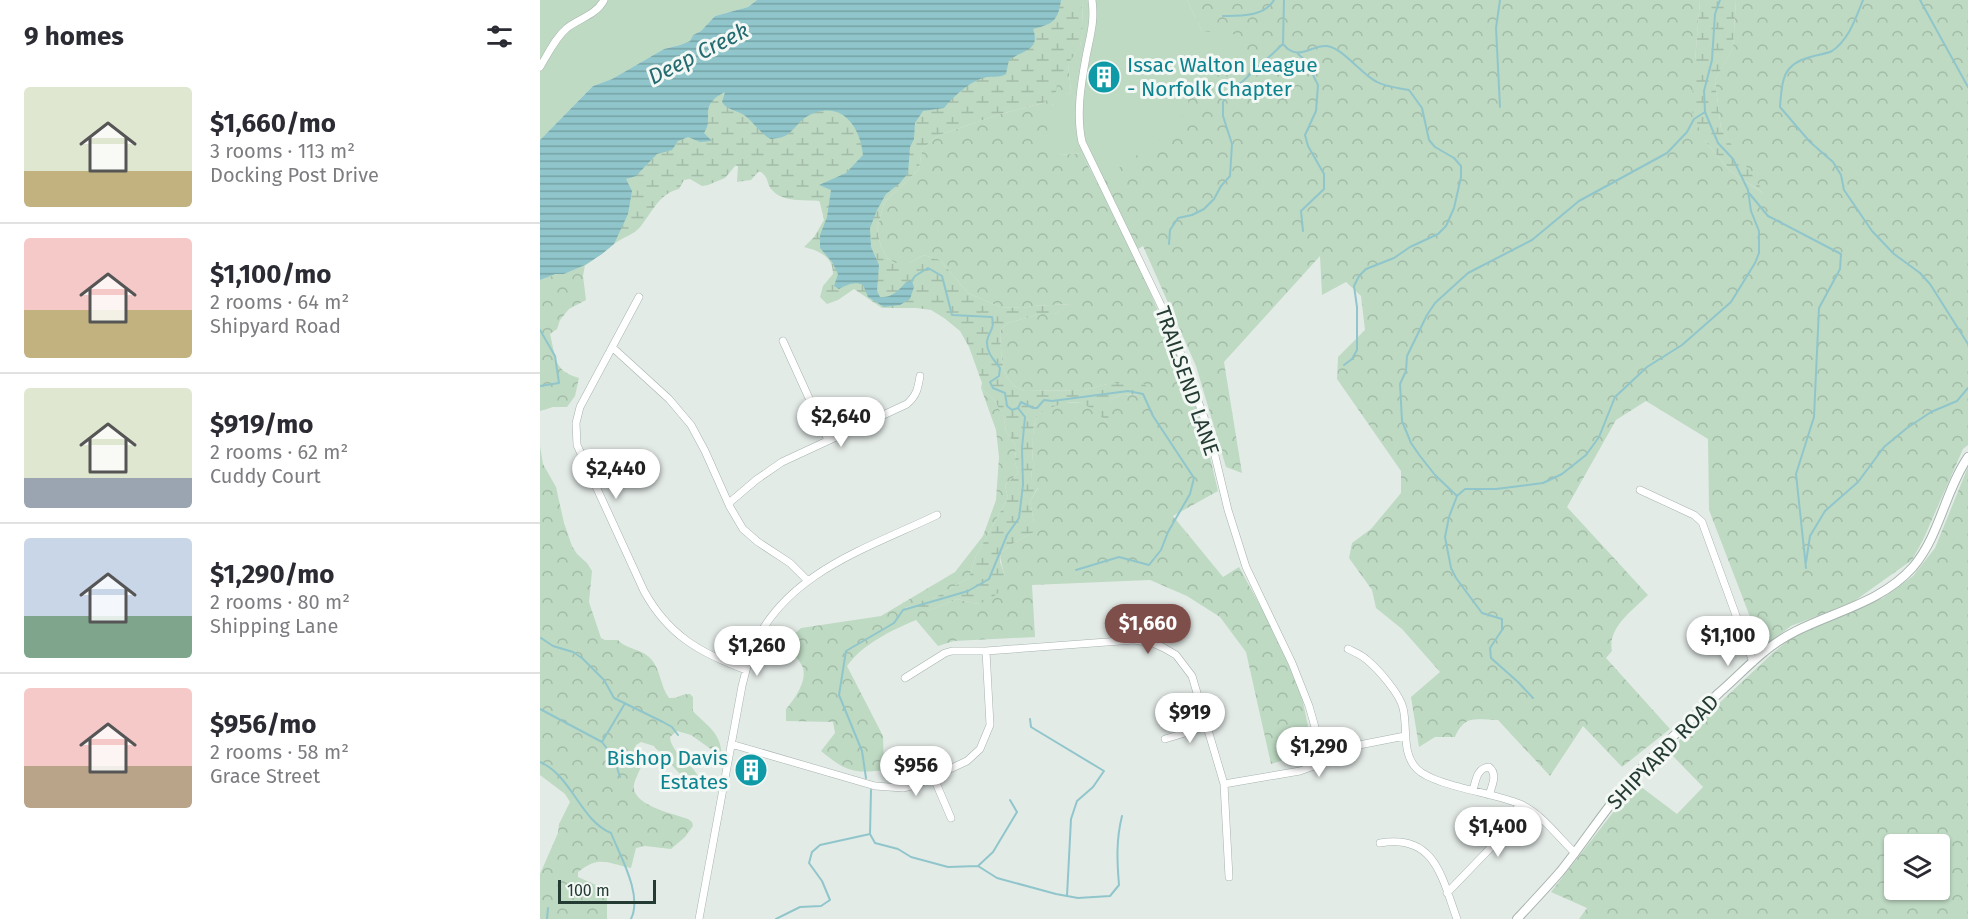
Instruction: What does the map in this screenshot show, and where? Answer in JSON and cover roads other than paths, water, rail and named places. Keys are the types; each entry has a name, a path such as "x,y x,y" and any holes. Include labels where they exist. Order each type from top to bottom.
{"street":[{"path":"540,67 556,40 567,28 599,8 604,0"},
{"name":"TRAILSEND LANE","path":"1092,0 1093,28 1086,56 1079,115 1082,142 1169,322 1209,431 1228,510 1246,567 1310,706 1325,762"},
{"path":"639,297 583,400 577,416 576,438 582,456 644,591 655,609 687,642 706,654 746,670"},
{"path":"783,341 828,440"},
{"path":"612,348 669,399 691,425 739,524 750,537 790,563 807,580"},
{"path":"729,503 774,467 907,404 917,392 920,376"},
{"name":"SHIPYARD ROAD","path":"1517,919 1575,853 1621,791 1655,754 1753,662 1790,633 1866,601 1904,575 1922,555 1968,457"},
{"path":"1640,490 1694,514 1702,522 1753,662"},
{"path":"699,919 746,670 752,650 768,622 784,601 807,580 838,562 938,515"},
{"path":"905,678 952,651 986,651 1134,640 1153,643 1176,655 1187,667 1196,685 1224,784 1229,877"},
{"path":"1348,649 1367,660 1400,699 1404,713 1405,736 1411,760 1416,768 1424,775 1519,804 1536,814 1575,853"},
{"path":"731,744 875,786 903,788 968,761 981,749 990,725 986,651"},
{"path":"1165,739 1208,726"},
{"path":"1224,784 1300,771 1325,762 1359,745 1405,736"},
{"path":"1473,790 1480,771 1489,767 1494,776 1490,795"},
{"path":"933,777 951,818"},
{"path":"1447,893 1502,836 1519,804"},
{"path":"1380,843 1400,841 1418,846 1425,851 1438,868 1456,919"}],"water":[{"name":"Deep Creek","path":"757,0 1061,0 1056,17 1050,23 1033,29 1035,36 1032,46 1009,60 1006,74 975,81 944,108 923,111 915,123 908,173 886,194 870,228 871,247 879,265 877,291 880,297 891,295 906,282 912,281 914,287 910,299 900,305 884,307 868,297 863,285 854,283 839,289 834,286 838,274 832,262 820,248 820,235 827,217 831,190 819,185 846,173 863,155 857,133 846,117 838,112 818,112 803,119 785,136 771,139 744,115 724,105 722,102 725,92 711,102 709,107 708,122 704,133 712,141 700,142 688,137 678,141 672,150 657,154 636,176 626,179 632,191 628,214 614,244 585,265 564,274 555,274 540,280 540,140 593,86 612,79 664,49 690,41 693,35 701,31 715,16 748,7"}],"waterway":[{"path":"1223,16 1258,13 1270,6 1274,0"},
{"path":"1169,244 1170,230 1178,218 1204,209 1230,176 1232,144 1223,116 1223,102 1231,90 1283,44 1284,0"},
{"path":"1500,0 1496,28 1500,107"},
{"path":"1533,698 1491,658 1490,648 1502,630 1502,619 1482,613 1456,578 1451,568 1445,537 1449,517 1457,496 1465,489 1496,489 1543,483 1562,474 1586,455 1599,437 1615,397 1647,367 1682,345 1731,302 1755,263 1759,253 1759,231 1751,211 1748,190 1733,159 1718,143 1705,112 1704,91 1712,60 1715,14 1720,0"},
{"path":"1863,0 1851,28 1838,46 1830,52 1800,60 1788,70 1783,82 1780,107 1810,142 1833,162 1841,175 1844,190 1872,231 1894,254 1920,273 1930,284 1968,344"},
{"path":"1920,0 1968,87"},
{"path":"1283,44 1294,52 1321,46 1333,48 1346,56 1371,79 1388,86 1409,90 1422,108 1429,140 1461,166 1461,177 1454,208 1446,226 1438,234 1410,247 1394,258 1366,269 1359,276 1354,286 1357,307 1357,350 1352,359 1344,365"},
{"path":"1298,54 1306,61 1318,85 1316,111 1305,135 1308,146 1324,174 1324,189 1301,211 1303,231"},
{"path":"1457,496 1435,475 1420,456 1411,443 1402,421 1400,384 1406,371 1407,356 1427,315 1435,303 1468,273 1532,240 1579,201 1667,153 1687,132 1694,119 1705,112"},
{"path":"1749,193 1768,216 1841,254 1840,269 1819,308 1814,417 1796,474 1806,568"},
{"path":"911,282 915,276 928,268 942,276 952,315 992,317 993,325 987,345 991,356 1000,368 999,376 990,382 993,388 1005,393 1007,406 1012,410 1018,408 1021,402 1037,408 1044,400 1052,401 1128,391 1143,394 1153,416 1194,478 1190,494 1168,532 1161,550 1149,565 1119,557 1076,570"},
{"path":"540,330 555,356 559,383 540,386"},
{"path":"1806,562 1810,536 1825,511 1858,482 1884,447 1931,412 1957,401 1968,388"},
{"path":"866,778 862,751 839,695 846,651 894,623 903,610 968,591 989,579 1007,535 1019,518 1023,485 1022,448 1025,417 1018,408"},
{"path":"541,638 553,646 573,652 582,658 604,680 614,698 672,727 678,735"},
{"path":"602,742 624,705"},
{"path":"540,709 602,742 614,758 620,777"},
{"path":"1030,719 1031,727 1104,771 1093,787 1077,801 1071,819 1067,896"},
{"path":"540,762 560,777 591,818 611,833 632,887 634,909 631,919"},
{"path":"871,790 870,834 875,843 898,849 911,857 948,867 978,866 997,878 1078,898 1110,896 1119,885 1118,850 1122,816"},
{"path":"978,866 993,852 1017,812 1010,800"},
{"path":"776,919 800,907 821,906 830,900 822,881 809,863 812,852 820,845 870,834"},
{"path":"547,919 548,908"}],"place":[{"name":"Issac Walton League - Norfolk Chapter","path":"1104,77"},
{"name":"Bishop Davis Estates","path":"751,770"}]}
